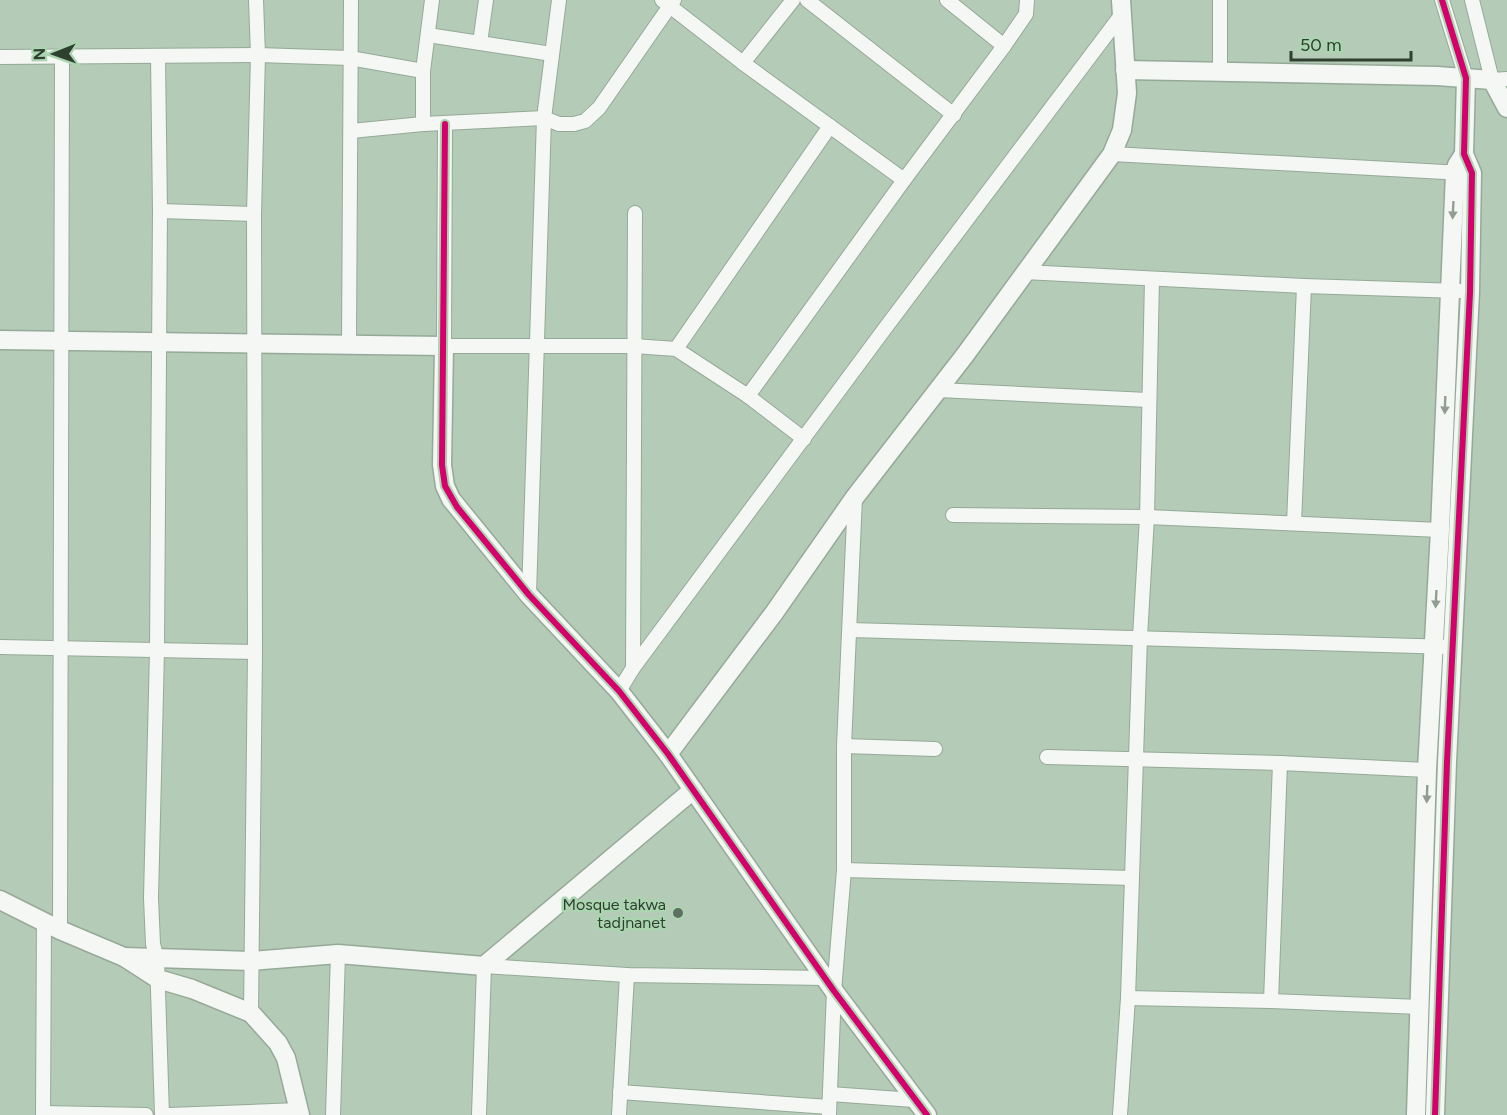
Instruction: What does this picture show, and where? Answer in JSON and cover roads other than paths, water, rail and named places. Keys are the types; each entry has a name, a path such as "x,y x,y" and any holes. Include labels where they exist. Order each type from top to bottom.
{"street":[{"path":"251,1013 255,652 254,214 258,55 255,0"},
{"path":"349,343 351,0"},
{"path":"423,124 423,70 432,0"},
{"path":"480,43 486,0"},
{"path":"529,595 535,346 544,118 559,0"},
{"path":"743,63 793,0"},
{"path":"807,0 954,114"},
{"path":"946,0 1004,46"},
{"path":"748,396 1004,46 1026,14 1027,0"},
{"path":"1220,0 1220,73"},
{"path":"1436,1115 1452,647 1470,292 1463,173 1457,165 1464,154 1466,78 1443,0"},
{"path":"1472,0 1500,80 1507,108"},
{"path":"351,131 423,124 544,118 566,124 585,121 599,108 668,2 743,63 904,180"},
{"path":"668,754 774,612 855,497 938,390 1112,154 1122,130 1126,112 1127,93 1121,7"},
{"path":"619,691 633,668 1121,7"},
{"path":"428,35 552,54"},
{"path":"0,57 258,55 350,58 423,70"},
{"path":"62,56 60,649 52,926 43,1114 146,1115"},
{"path":"158,57 160,211 157,651 151,898 153,944 158,959 162,1115"},
{"path":"1125,70 1500,80"},
{"path":"445,124 442,465 445,486 457,507 529,595 619,691 668,754 830,985 927,1115"},
{"path":"676,349 830,126"},
{"path":"1112,154 1463,173"},
{"path":"1416,1115 1427,770 1440,530 1449,291 1463,173"},
{"path":"160,211 254,214"},
{"path":"633,668 635,213"},
{"path":"1024,272 1470,292"},
{"path":"1120,1115 1128,998 1140,637 1147,517 1152,279"},
{"path":"1294,523 1304,286"},
{"path":"0,340 634,346 676,349 748,396 804,439"},
{"path":"938,390 1148,400"},
{"path":"829,1105 830,985 844,870 844,746 855,497"},
{"path":"952,514 1147,517 1440,530"},
{"path":"850,630 1452,647"},
{"path":"0,648 255,652"},
{"path":"844,746 935,749"},
{"path":"1047,757 1137,758 1427,770"},
{"path":"1271,1001 1280,763"},
{"path":"479,1115 484,966 693,790"},
{"path":"844,870 1132,878"},
{"path":"0,900 52,926 124,957 158,979 192,989 251,1013 278,1043 286,1058 299,1113 169,1115"},
{"path":"124,957 250,961 338,954 484,966 830,985"},
{"path":"333,1115 338,954"},
{"path":"619,1115 627,975"},
{"path":"1128,998 1420,1007"},
{"path":"620,1092 829,1105 914,1100"}],"place":[{"name":"Mosque takwa tadjnanet","path":"678,913"}]}
